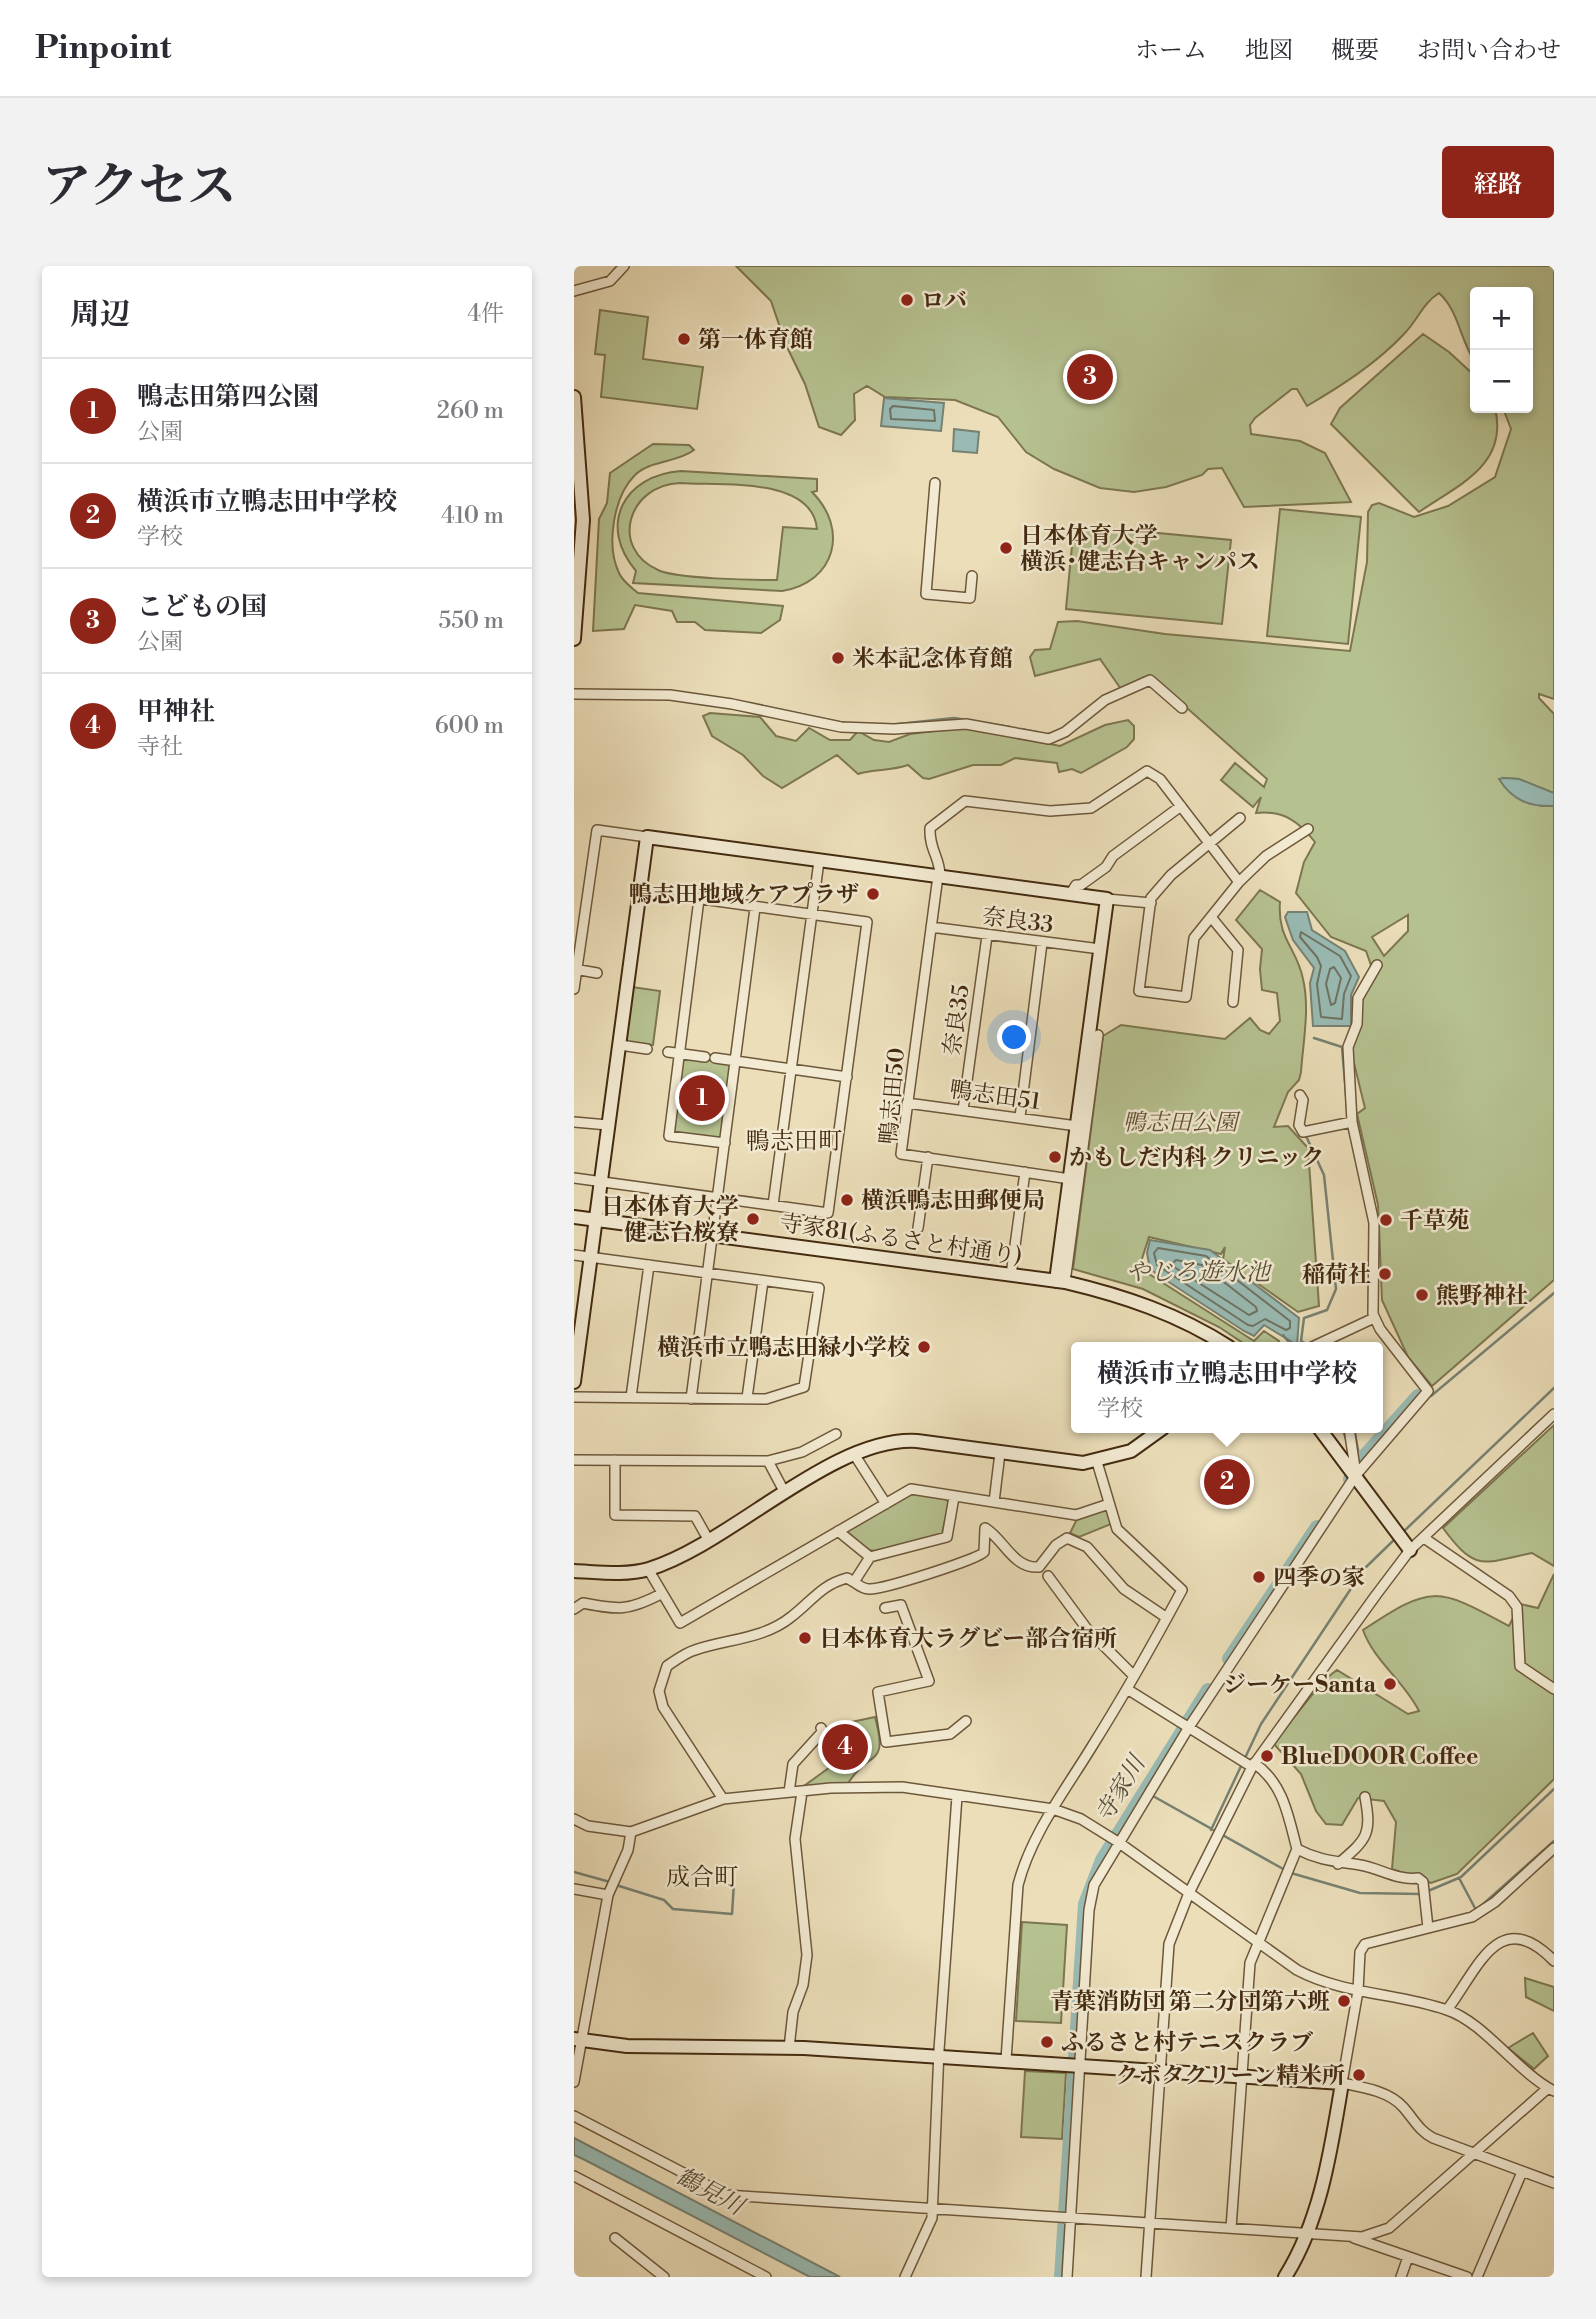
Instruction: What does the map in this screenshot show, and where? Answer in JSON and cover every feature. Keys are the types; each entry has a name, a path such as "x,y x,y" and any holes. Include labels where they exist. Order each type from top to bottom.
{"street":[{"path":"574,291 610,281 624,266"},
{"path":"574,397 583,520 574,639"},
{"path":"935,483 926,594 970,598 972,576"},
{"path":"574,694 670,695 732,704 841,727 894,729 966,724 1042,739 1065,732 1105,701 1150,680 1182,708"},
{"path":"939,876 940,864 929,845 930,828 964,802 1050,811 1091,808 1147,771 1160,779 1239,883"},
{"path":"1071,893 1076,885 1081,886 1106,867 1113,856 1181,806"},
{"path":"1240,818 1171,875 1151,902 1139,991 1186,997 1194,938 1239,883 1266,856 1308,829"},
{"path":"574,989 597,831 1107,899 1151,902"},
{"path":"574,1382 647,837"},
{"path":"773,1205 819,861"},
{"name":"鴨志田50","path":"939,876 901,1154 1070,1179"},
{"path":"639,891 668,894"},
{"path":"574,1178 828,1213 867,922 688,897"},
{"path":"699,899 669,1136 725,1143"},
{"path":"1061,1278 1070,1179 1107,899"},
{"path":"691,1399 755,908"},
{"path":"1211,917 1238,950 1233,1002"},
{"name":"奈良33","path":"931,927 1100,950"},
{"name":"奈良35","path":"963,1110 987,936"},
{"path":"1020,1117 1042,943"},
{"path":"1067,2277 1066,2218 1076,2066 1094,1885 1189,1727 1356,1475 1428,1391 1374,1318 1374,1223 1352,1122 1348,1048 1357,1024 1358,998 1377,965"},
{"path":"575,969 597,973"},
{"path":"1061,1278 1098,1035"},
{"path":"620,1045 647,1049"},
{"path":"668,1052 847,1077"},
{"path":"1300,1095 1303,1100 1299,1125 1303,1132 1352,1122"},
{"name":"鴨志田51","path":"907,1103 1077,1126"},
{"path":"574,1122 608,1125"},
{"path":"918,1228 928,1157"},
{"path":"1011,1275 1025,1172"},
{"name":"寺家81(ふるさと村通り)","path":"574,1217 1011,1275 1061,1278 1139,1301 1222,1342"},
{"path":"574,1255 819,1288 804,1387 766,1399 574,1397"},
{"path":"631,1397 649,1265"},
{"path":"747,1398 763,1281"},
{"path":"1323,1342 1374,1318"},
{"path":"1146,2277 1169,1944 1189,1893 1253,1765 1410,1550 1554,1414"},
{"path":"574,1571 614,1573 648,1569 708,1539 854,1454 901,1440 1072,1462 1097,1462 1131,1451 1156,1433"},
{"path":"1323,1433 1410,1550"},
{"path":"1350,1433 1356,1475"},
{"path":"574,1460 768,1461 802,1452 836,1434"},
{"path":"994,1502 1000,1453"},
{"path":"854,1454 886,1504"},
{"path":"615,1461 615,1515 695,1516 708,1539"},
{"path":"768,1461 785,1493"},
{"path":"1006,2060 1018,1885 1036,1837 1127,1689 1182,1590 1122,1535 1109,1504 1097,1462"},
{"path":"648,1569 680,1623 911,1489 1076,1515 1109,1504"},
{"path":"854,1582 870,1557 947,1537 954,1497"},
{"path":"723,1799 663,1707 659,1691 667,1666 694,1650 768,1630 791,1618 816,1592 832,1582 847,1578 869,1589 898,1585 952,1563 973,1560 984,1552 985,1528 1017,1560 1034,1567 1039,1567 1056,1545 1067,1538 1081,1543 1124,1589 1167,1618"},
{"path":"838,1531 870,1557"},
{"path":"1424,1538 1509,1597 1517,1607 1520,1666 1554,1689"},
{"path":"1048,1576 1087,1629 1134,1676"},
{"path":"574,1609 583,1603 620,1610 633,1608 661,1594"},
{"path":"885,1608 901,1605 929,1681 878,1692 886,1742 950,1734 966,1721"},
{"path":"1127,1689 1269,1774 1279,1789 1297,1849 1256,1942 1246,1991 1231,2228"},
{"path":"789,1792 793,1764 823,1731 821,1728"},
{"path":"574,1819 588,1826 631,1832 723,1799 831,1788 902,1787 1054,1809 1081,1819 1118,1842 1256,1942 1308,1976 1358,1991 1447,2010 1469,2023 1551,2089 1389,2228 1368,2235 1349,2236 726,2195 574,2116"},
{"path":"789,2048 793,2012 803,1985 807,1955 795,1839 802,1792"},
{"path":"905,2277 932,2218 933,2209 939,2056 957,1796"},
{"path":"1338,1864 1363,1842 1369,1832 1365,1797"},
{"path":"574,2082 578,2039 608,1895 628,1850 631,1832"},
{"path":"1285,2277 1309,2234 1326,2169 1358,1991 1360,1952 1365,1944 1472,1917 1486,1909 1554,1848"},
{"path":"1297,1849 1338,1864 1361,1865 1410,1880 1418,1878 1423,1882 1428,1928"},
{"path":"574,1889 608,1895"},
{"path":"1447,2010 1494,1943 1511,1938 1528,1938 1554,1961"},
{"path":"578,2039 653,2047 789,2048 939,2056 1342,2083 1388,2096 1401,2105 1425,2134 1554,2183"},
{"path":"1477,2277 1521,2172"},
{"path":"574,2176 766,2277"},
{"path":"1349,2236 1467,2277"},
{"path":"615,2238 664,2277"},
{"path":"1401,2277 1408,2257"}],"green space":[{"path":"736,266 1554,266 1554,699 1539,694 1539,698 1554,714 1554,793 1519,779 1504,778 1541,806 1554,806 1554,1280 1432,1386 1408,1357 1382,1300 1378,1205 1357,1114 1365,1108 1351,1051 1356,994 1374,974 1366,951 1331,937 1296,893 1304,862 1315,842 1290,819 1275,813 1256,813 1261,797 1253,807 1221,780 1235,763 1264,787 1267,779 1160,684 1144,677 1121,689 1100,659 1035,676 1030,657 1035,650 1050,649 1058,622 1077,621 1165,634 1350,651 1367,562 1368,512 1372,505 1379,503 1414,517 1448,506 1495,477 1511,429 1505,413 1533,413 1533,287 1470,287 1470,352 1451,308 1439,293 1428,302 1409,329 1393,345 1346,382 1307,406 1297,389 1292,389 1255,418 1250,425 1251,434 1300,441 1325,453 1351,502 1244,507 1222,468 1208,469 1202,475 1166,487 1134,492 1100,488 1054,469 1026,452 998,417 955,400 885,397 867,386 854,394 855,420 841,435 819,427 805,384 786,345 771,301","holes":["1408,915 1408,931 1384,956 1372,937"]},
{"path":"600,310 648,317 643,359 703,367 697,409 601,397 605,355 595,354"},
{"path":"1423,334 1470,371 1470,413 1496,413 1495,444 1477,471 1419,512 1331,424 1340,408"},
{"path":"653,444 689,445 694,450 641,470 627,484 617,509 613,536 615,562 621,576 638,593 783,606 780,620 761,633 705,630 695,622 677,622 672,611 635,605 624,629 593,631 599,519 607,503 610,473"},
{"path":"681,471 817,479 817,491 812,492 824,507 831,522 833,537 831,552 825,565 815,577 800,586 782,591 633,583 636,571 624,554 618,520 622,505 631,492 644,482","holes":["680,483 740,485 782,492 799,500 811,512 817,529 783,527 777,580 698,577 658,570 643,560 633,547 631,519 637,506 648,494 662,486"]},
{"path":"1280,509 1361,517 1348,644 1267,636"},
{"path":"1074,525 1231,540 1222,624 1066,609"},
{"path":"710,713 760,717 776,736 796,741 809,728 830,740 850,740 858,731 874,740 889,742 910,734 966,727 1060,746 1105,725 1128,720 1134,726 1134,739 1127,747 1081,773 1072,769 1059,772 1057,763 1015,758 1001,765 973,765 929,779 923,778 908,765 858,774 837,755 782,788 763,776 743,755 712,736 703,716"},
{"name":"鴨志田公園","path":"1260,890 1280,902 1281,925 1300,968 1305,990 1306,1014 1301,1072 1299,1080 1288,1092 1274,1127 1288,1126 1308,1148 1319,1306 1298,1312 1223,1259 1225,1247 1221,1254 1149,1237 1140,1265 1146,1272 1254,1341 1264,1331 1278,1342 1242,1342 1219,1327 1143,1289 1073,1269 1103,1036 1121,1025 1225,1039 1250,1018 1260,1030 1269,1034 1280,1021 1277,993 1262,990 1262,949 1236,920"},
{"path":"632,987 660,991 653,1045 625,1042"},
{"path":"686,1057 729,1063 732,1066 723,1133 720,1138 676,1134 673,1129 682,1059"},
{"path":"1554,1425 1554,1566 1532,1553 1491,1561 1473,1558 1454,1542 1443,1528"},
{"path":"911,1492 946,1499 949,1503 942,1534 876,1551 869,1550 847,1533 848,1529"},
{"path":"1103,1509 1108,1511 1111,1524 1079,1537 1070,1533 1077,1519"},
{"path":"1554,1574 1554,1779 1457,1874 1431,1883 1392,1869 1396,1822 1384,1801 1358,1798 1342,1825 1326,1824 1316,1811 1301,1774 1273,1743 1324,1680 1337,1670 1408,1714 1419,1711 1374,1652 1363,1630 1405,1604 1435,1596 1466,1604 1509,1626 1520,1604 1538,1608"},
{"path":"875,1717 880,1744 878,1752 847,1785 804,1786 830,1767 830,1754 823,1737 847,1723"},
{"path":"1022,1922 1067,1925 1061,2023 1016,2021"},
{"path":"1525,1978 1554,1987 1554,2011 1526,1997"},
{"path":"1533,2033 1548,2056 1534,2069 1508,2048"},
{"path":"1025,2071 1066,2073 1062,2139 1021,2137"}],"water":[{"path":"884,398 944,403 941,431 881,426"},
{"path":"954,429 979,432 977,453 953,451"},
{"path":"1499,779 1519,779 1554,793 1554,806 1522,801"},
{"path":"1288,912 1307,912 1312,930 1345,951 1359,977 1351,995 1351,1026 1313,1026 1310,983 1314,968 1293,940 1285,917"},
{"name":"やじろ遊水池","path":"1150,1240 1210,1250 1299,1318 1297,1342 1292,1342 1264,1325 1254,1336 1244,1331 1150,1269 1147,1253"},
{"path":"574,2138 840,2277 810,2277 574,2155"}],"waterway":[{"path":"747,703 840,722"},
{"path":"889,725 954,718 1010,727"},
{"path":"1021,729 1036,732"},
{"path":"1314,1038 1342,1047 1348,1119"},
{"path":"1303,1342 1304,1318 1327,1310 1336,1289 1324,1175 1306,1136"},
{"path":"1369,1277 1369,1319"},
{"name":"寺家川","path":"1431,1396 1554,1293"},
{"path":"1283,1335 1289,1342"},
{"path":"1402,1533 1554,1388"},
{"name":"寺家川","path":"1350,1479 1360,1461 1418,1396"},
{"path":"1344,1433 1348,1444"},
{"path":"1355,1433 1360,1461"},
{"name":"寺家川","path":"1229,1659 1317,1527"},
{"path":"1245,1758 1261,1724 1364,1569 1397,1537"},
{"name":"寺家川","path":"1061,2277 1085,1904 1102,1860 1208,1690"},
{"path":"1211,1830 1242,1764"},
{"path":"1428,1891 1461,1877 1554,1789"},
{"path":"1144,1791 1285,1870"},
{"path":"1481,1906 1554,1841"},
{"path":"574,1872 610,1882"},
{"path":"1291,1873 1360,1893 1421,1894"},
{"path":"1459,1878 1476,1910"},
{"path":"616,1885 664,1900 673,1909 732,1914 734,1882"}],"place":[{"name":"ロバ","path":"907,300"},
{"name":"第一体育館","path":"684,339"},
{"name":"こどもの国","path":"1090,377"},
{"name":"日本体育大学 横浜･健志台キャンパス","path":"1006,548"},
{"name":"米本記念体育館","path":"838,658"},
{"name":"鴨志田地域ケアプラザ","path":"873,894"},
{"name":"鴨志田第四公園","path":"702,1098"},
{"name":"かもしだ内科 クリニック","path":"1055,1157"},
{"name":"横浜鴨志田郵便局","path":"847,1200"},
{"name":"日本体育大学 健志台桜寮","path":"753,1219"},
{"name":"千草苑","path":"1386,1220"},
{"name":"稲荷社","path":"1385,1274"},
{"name":"熊野神社","path":"1422,1295"},
{"name":"横浜市立鴨志田緑小学校","path":"924,1347"},
{"name":"横浜市立鴨志田中学校","path":"1227,1482"},
{"name":"四季の家","path":"1259,1577"},
{"name":"日本体育大ラグビー部合宿所","path":"805,1638"},
{"name":"ジーケーSanta","path":"1390,1684"},
{"name":"甲神社","path":"845,1747"},
{"name":"BlueDOOR Coffee","path":"1267,1756"},
{"name":"青葉消防団 第二分団第六班","path":"1344,2001"},
{"name":"ふるさと村テニスクラブ","path":"1047,2042"},
{"name":"クボタクリーン精米所","path":"1359,2075"}],"district":[{"name":"鴨志田町","path":"794,1141"},
{"name":"成合町","path":"702,1877"}],"water label":[{"name":"鶴見川","path":"710,2191"}]}
